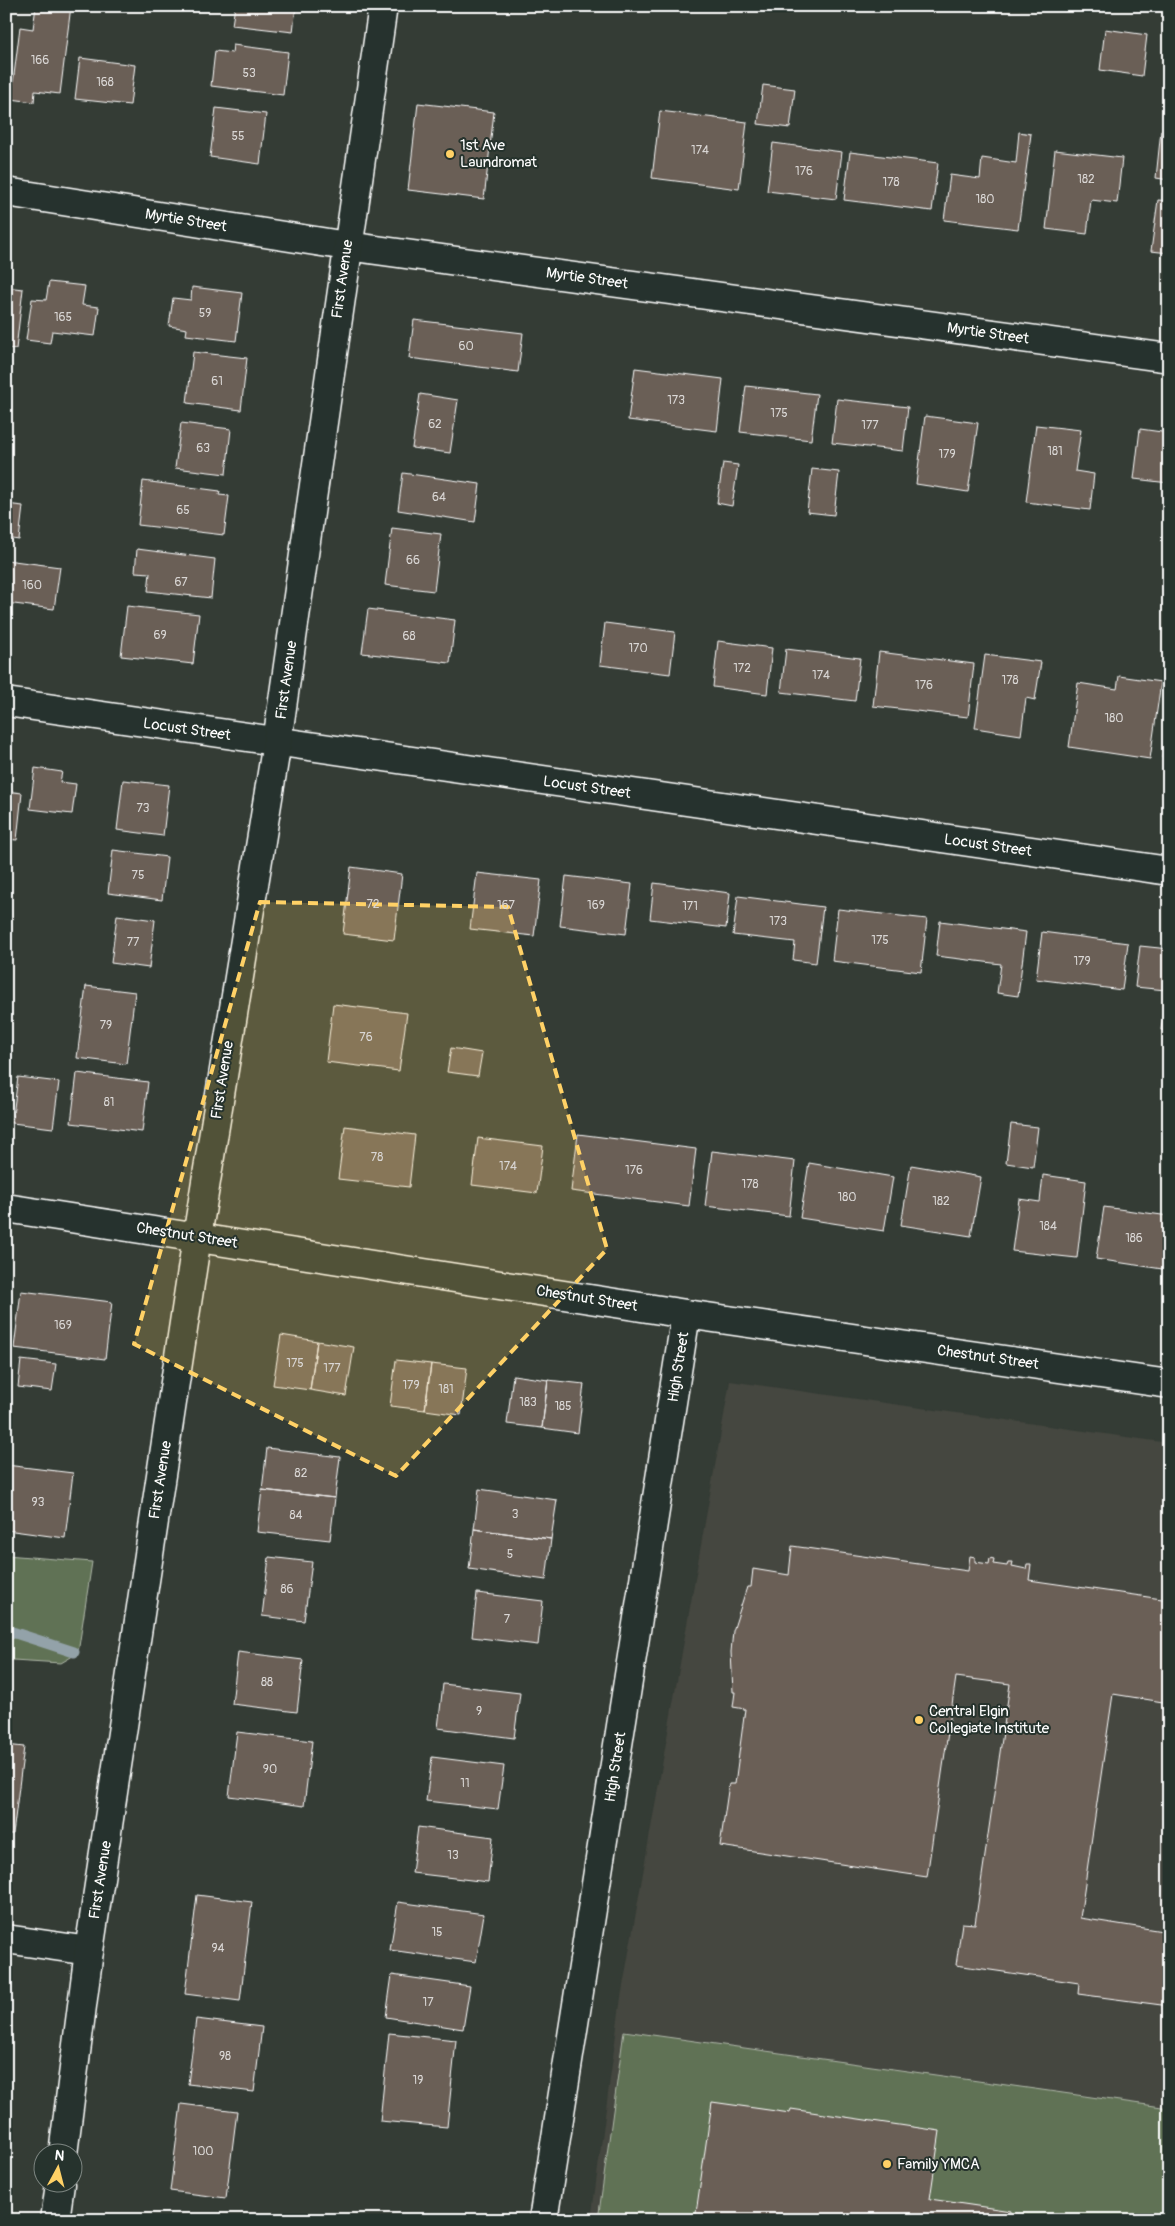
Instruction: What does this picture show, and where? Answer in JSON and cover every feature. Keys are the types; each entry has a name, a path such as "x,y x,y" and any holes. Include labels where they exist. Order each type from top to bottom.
{"street":[{"name":"First Avenue","path":"65,2144 89,1951 197,1237 277,742 383,6"},
{"name":"Myrtie Street","path":"6,192 347,246 1169,358"},
{"name":"Locust Street","path":"6,702 1169,871"},
{"name":"Chestnut Street","path":"6,1208 686,1314 1169,1384"},
{"name":"High Street","path":"543,2220 686,1314"},
{"path":"6,1939 89,1951"},
{"path":"55,2220 59,2194"}],"highlighted area":[{"path":"260,902 508,907 607,1249 396,1476 134,1344"}],"shaded area":[{"name":"Central Elgin Collegiate Institute","path":"730,1381 1169,1443 1169,2220 591,2220 621,1997"}],"green space":[{"path":"6,1555 92,1562 78,1653 61,1663 13,1660 6,1663"},
{"name":"Family YMCA","path":"624,2031 1169,2108 1169,2220 598,2220"}],"building":[{"path":"36,6 71,6 60,94 35,91 34,102 11,99 20,27 33,29"},
{"path":"235,6 296,6 293,32 232,25"},
{"path":"1105,29 1147,35 1142,76 1100,70"},
{"path":"233,45 288,52 283,95 211,86 215,51 232,53"},
{"path":"80,58 135,65 130,105 75,99"},
{"path":"763,85 795,89 790,128 758,124"},
{"path":"418,103 494,112 484,199 408,190"},
{"path":"216,108 266,114 260,164 210,157"},
{"path":"660,111 747,122 739,189 652,178"},
{"path":"1161,130 1169,131 1169,180 1156,178"},
{"path":"1019,132 1031,134 1018,229 944,220 950,175 980,179 982,158 1016,163"},
{"path":"773,143 842,152 836,199 767,191"},
{"path":"1055,150 1122,158 1117,203 1091,200 1087,234 1046,229"},
{"path":"850,152 938,163 932,211 844,200"},
{"path":"1158,200 1169,201 1169,253 1151,251"},
{"path":"49,282 85,286 82,305 99,307 95,336 52,331 50,343 26,340 32,299 46,300"},
{"path":"6,287 23,289 16,349 6,348"},
{"path":"192,287 242,293 236,341 186,335 187,329 169,326 173,298 191,300"},
{"path":"414,320 523,333 518,372 409,358"},
{"path":"193,352 247,358 241,410 187,403"},
{"path":"635,368 723,379 717,431 628,420"},
{"path":"746,386 817,394 811,440 740,432"},
{"path":"420,394 458,400 450,453 412,448"},
{"path":"837,399 908,407 903,451 832,443"},
{"path":"925,416 978,423 968,492 916,484"},
{"path":"181,423 231,429 226,474 175,468"},
{"path":"1036,425 1081,430 1075,471 1094,474 1090,510 1026,502"},
{"path":"1140,429 1169,433 1169,483 1134,479"},
{"path":"723,463 738,465 732,506 717,503"},
{"path":"812,469 839,472 834,515 807,512"},
{"path":"403,473 480,484 475,522 398,510"},
{"path":"143,481 220,491 219,495 229,496 224,535 138,525"},
{"path":"6,504 23,506 19,540 6,538"},
{"path":"392,528 441,534 434,591 385,585"},
{"path":"137,549 215,559 211,598 148,591 150,573 135,572"},
{"path":"6,560 60,567 54,609 6,603"},
{"path":"127,606 199,614 193,664 121,656"},
{"path":"368,609 455,620 450,663 362,653"},
{"path":"605,623 675,632 670,674 600,665"},
{"path":"718,641 772,648 767,694 713,687"},
{"path":"786,649 860,658 855,701 781,692"},
{"path":"879,652 974,664 968,717 873,706"},
{"path":"985,655 1041,662 1035,700 1026,698 1021,735 975,728"},
{"path":"1119,676 1161,682 1150,759 1069,747 1078,683 1117,689"},
{"path":"1169,705 1169,759 1162,758"},
{"path":"35,768 62,772 60,782 76,784 72,814 30,809"},
{"path":"123,780 169,785 163,836 117,830"},
{"path":"6,791 22,793 17,840 6,839"},
{"path":"113,850 167,857 162,900 108,893"},
{"path":"351,867 402,874 394,940 343,934"},
{"path":"477,873 541,880 534,936 470,929"},
{"path":"566,876 632,884 626,934 560,926"},
{"path":"654,883 730,893 726,928 650,919"},
{"path":"738,896 823,907 816,963 793,960 795,942 733,935"},
{"path":"838,909 927,919 921,972 832,961"},
{"path":"117,915 155,920 149,968 111,963"},
{"path":"940,921 1026,932 1018,996 997,993 1001,964 936,956"},
{"path":"1042,932 1128,943 1122,990 1036,979"},
{"path":"1140,946 1169,949 1169,1031 1161,1030 1166,990 1135,987"},
{"path":"86,986 135,992 126,1064 77,1058"},
{"path":"333,1004 407,1013 399,1071 326,1062"},
{"path":"451,1048 482,1053 478,1076 447,1072"},
{"path":"77,1073 148,1082 142,1132 71,1123"},
{"path":"18,1077 59,1082 53,1128 12,1123"},
{"path":"1011,1124 1038,1127 1033,1167 1006,1163"},
{"path":"345,1126 415,1135 409,1187 338,1179"},
{"path":"578,1134 696,1149 689,1206 571,1191"},
{"path":"478,1138 543,1146 537,1193 472,1185"},
{"path":"712,1151 795,1161 789,1216 705,1206"},
{"path":"809,1163 893,1177 884,1231 800,1218"},
{"path":"911,1165 981,1177 971,1236 901,1225"},
{"path":"1043,1175 1086,1181 1077,1258 1012,1251 1019,1199 1040,1202"},
{"path":"1104,1207 1169,1216 1169,1270 1096,1259"},
{"path":"21,1291 112,1302 105,1359 14,1348"},
{"path":"281,1335 317,1341 310,1390 273,1385"},
{"path":"317,1341 354,1347 346,1396 310,1390"},
{"path":"21,1360 56,1364 52,1391 18,1387"},
{"path":"396,1360 431,1364 425,1410 390,1406"},
{"path":"431,1364 467,1368 461,1415 425,1410"},
{"path":"513,1375 548,1380 542,1428 507,1424"},
{"path":"548,1380 584,1384 578,1433 542,1428"},
{"path":"267,1448 340,1457 335,1498 262,1490"},
{"path":"6,1465 73,1473 65,1538 6,1530"},
{"path":"479,1489 557,1500 551,1539 474,1529"},
{"path":"262,1490 335,1498 330,1540 257,1532"},
{"path":"474,1529 551,1539 546,1580 469,1569"},
{"path":"792,1546 968,1571 970,1556 975,1557 975,1562 989,1564 990,1558 994,1559 993,1564 1007,1566 1008,1562 1013,1562 1012,1566 1026,1569 1027,1564 1031,1564 1029,1580 1169,1600 1169,1703 1113,1694 1080,1918 1169,1932 1169,2006 1078,1994 1079,1983 956,1965 962,1923 975,1924 1010,1684 956,1677 927,1877 720,1846 729,1784 735,1784 745,1709 733,1707 735,1692 733,1692 731,1652 733,1631 747,1587 751,1587 753,1569 789,1575"},
{"path":"269,1557 312,1562 304,1621 262,1616"},
{"path":"477,1593 543,1601 538,1645 472,1637"},
{"path":"238,1652 303,1660 297,1712 232,1704"},
{"path":"443,1684 520,1693 514,1738 438,1728"},
{"path":"237,1732 312,1741 304,1806 229,1796"},
{"path":"6,1745 24,1747 13,1834 6,1834"},
{"path":"432,1757 504,1766 498,1809 426,1801"},
{"path":"418,1827 493,1837 488,1882 412,1873"},
{"path":"197,1895 252,1902 240,2001 185,1994"},
{"path":"398,1902 484,1914 476,1962 390,1950"},
{"path":"392,1975 470,1986 463,2029 386,2017"},
{"path":"196,2019 262,2027 254,2092 188,2084"},
{"path":"389,2033 456,2040 447,2127 380,2121"},
{"path":"712,2102 790,2113 791,2109 940,2131 930,2199 1011,2211 1010,2220 695,2220"},
{"path":"181,2104 237,2111 226,2198 170,2191"}],"waterway":[{"path":"6,1630 74,1652"}],"place":[{"name":"1st Ave Laundromat","path":"450,154"},
{"name":"Central Elgin Collegiate Institute","path":"919,1720"},
{"name":"Family YMCA","path":"887,2164"}]}
